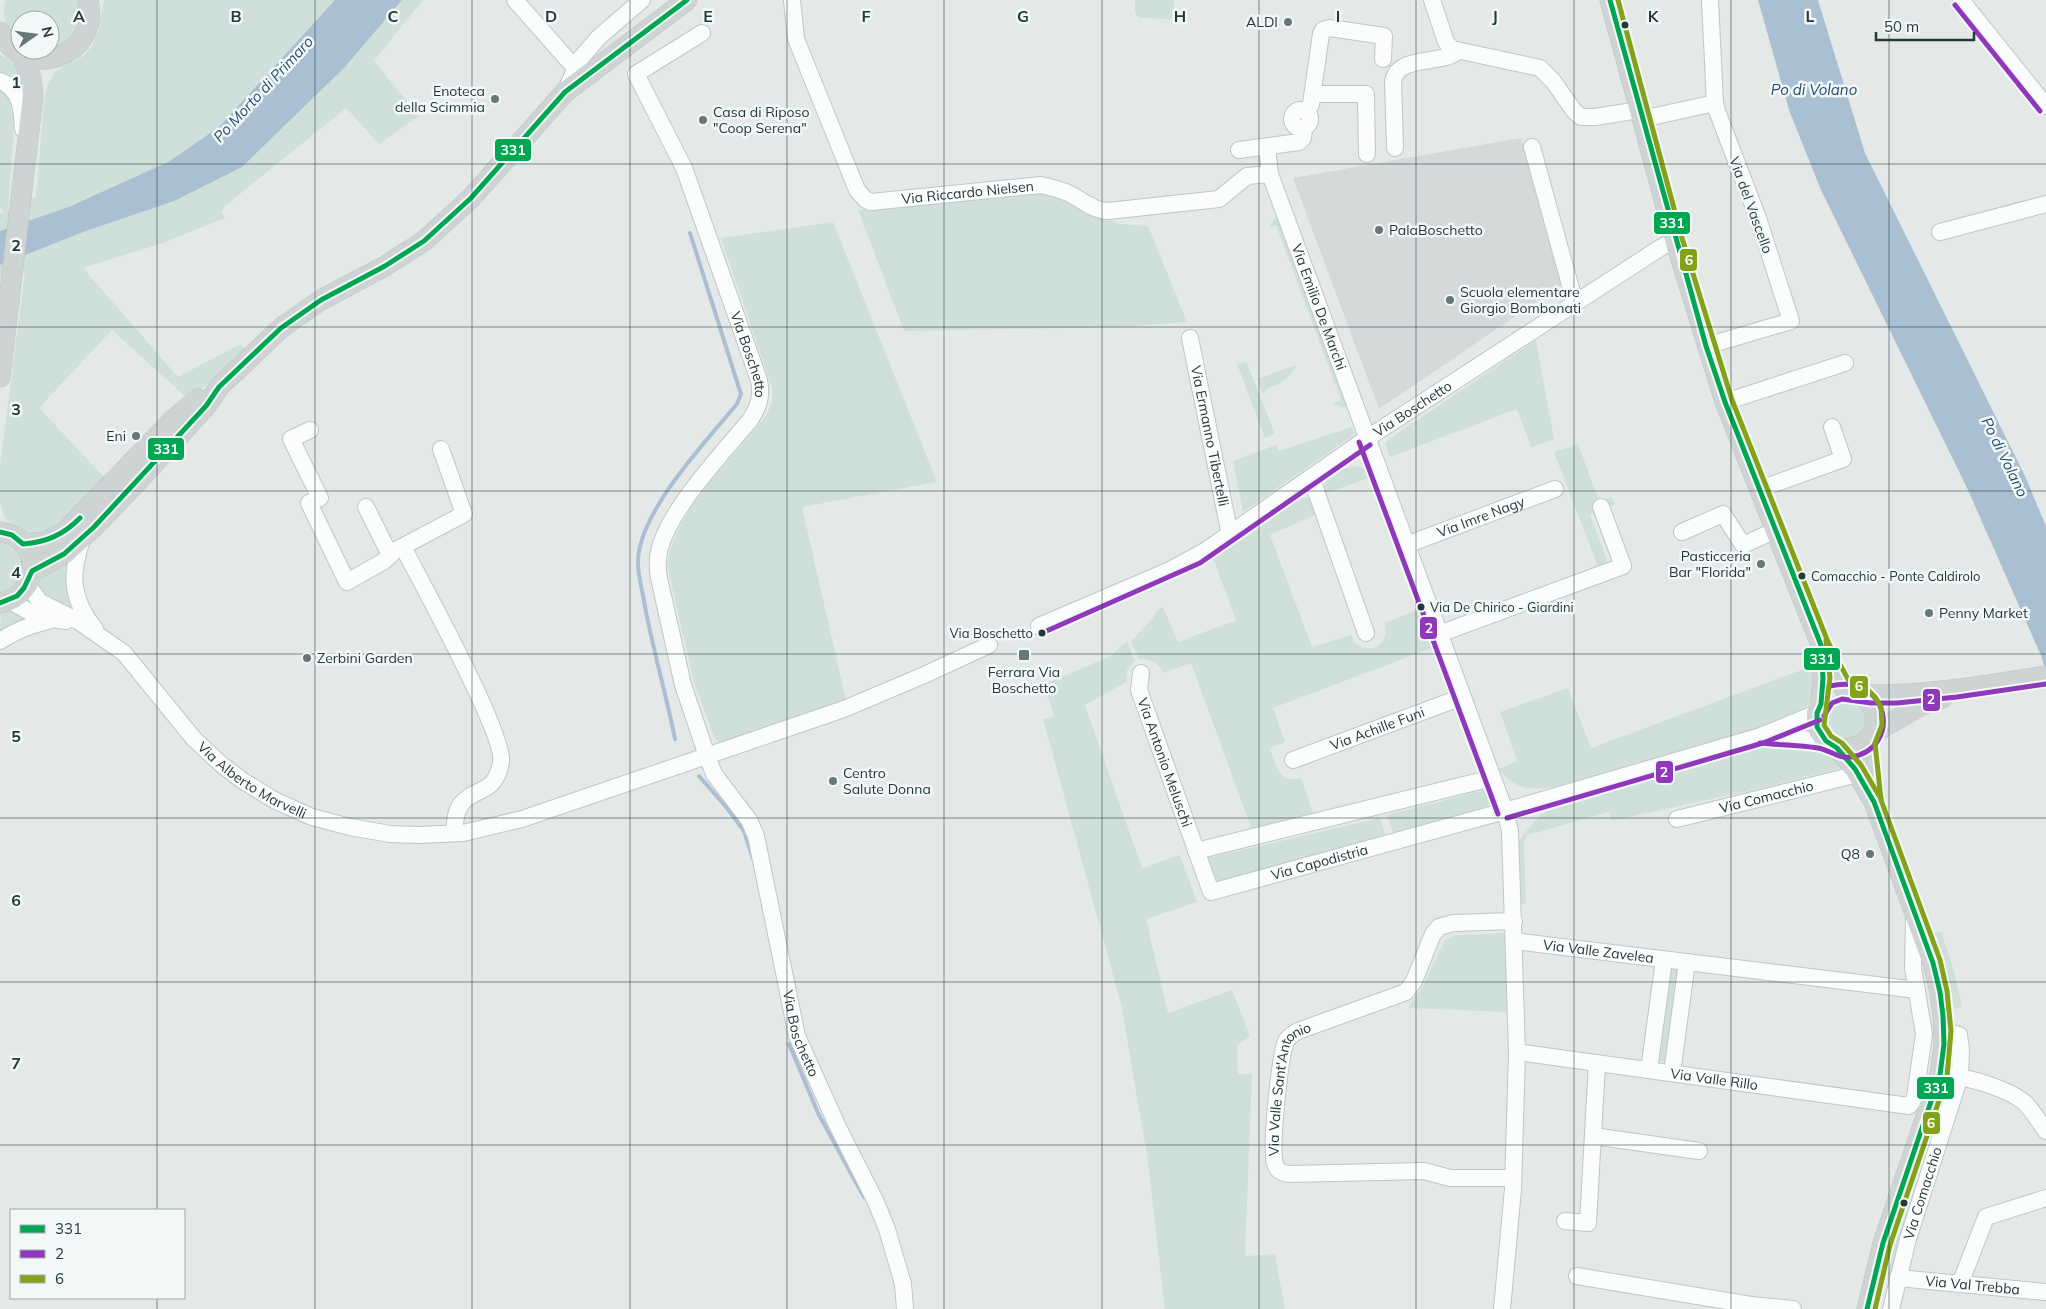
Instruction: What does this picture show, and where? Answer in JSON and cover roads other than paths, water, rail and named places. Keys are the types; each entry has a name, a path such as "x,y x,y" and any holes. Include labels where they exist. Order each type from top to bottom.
{"main road":[{"path":"5,602 18,596 30,578 64,554 83,537 139,480 203,394 219,387 258,348 301,312 404,254 442,226 484,184 565,92 687,0"},
{"name":"Via Comacchio","path":"1610,0 1675,240 1706,346 1725,402 1821,645 1854,692 1875,710 1876,720 1870,737 1874,802"},
{"path":"60,56 69,52 83,37 89,18 88,1"},
{"path":"0,377 33,96 31,78 8,44"},
{"path":"33,96 45,73 55,60"},
{"path":"12,537 46,542 65,532 184,419"},
{"path":"0,519 12,537 30,556 30,578"},
{"name":"Via Comacchio","path":"1821,645 1823,678 1817,727 1858,774 1874,802 1933,964 1940,992 1944,1031 1940,1075 1883,1243 1867,1309"},
{"path":"1819,709 1830,694 1854,692 1900,695 1968,688 2046,676"},
{"path":"1831,745 1853,749 1922,705 1968,688"}],"street":[{"path":"515,0 575,68"},
{"name":"Via Riccardo Nielsen","path":"792,0 796,39 857,190 866,200 871,202 1041,185 1066,192 1093,208 1108,211 1219,199 1247,176 1270,174"},
{"path":"1432,0 1446,42 1452,49 1540,68 1553,81 1574,111 1582,117 1641,114 1715,102"},
{"name":"Via del Vascello","path":"1706,346 1792,321 1758,218 1723,131 1715,102 1710,0"},
{"path":"1960,0 2046,106"},
{"path":"565,92 580,59 599,37 639,1"},
{"path":"1239,150 1299,142 1303,138 1313,94 1321,34 1326,29 1384,36 1383,59"},
{"name":"Via Boschetto","path":"702,33 636,74 684,168 760,387 760,401 755,414 688,496 667,532 657,560 659,578 683,685 707,756 714,774 749,820 756,836 797,1036 887,1229 903,1284 905,1309"},
{"path":"1395,148 1393,81 1397,71 1409,64 1445,59 1458,51"},
{"path":"0,81 15,90 22,107 24,174"},
{"path":"1313,94 1366,94 1367,154"},
{"name":"Via Emilio De Marchi","path":"1267,147 1270,174 1366,439 1505,811 1511,839 1514,941"},
{"path":"1532,147 1576,303"},
{"path":"1940,232 2046,204"},
{"name":"Via Boschetto","path":"1039,626 1186,562 1230,535 1366,439 1675,240"},
{"name":"Via Ermanno Tibertelli","path":"1190,338 1230,535"},
{"path":"1725,402 1845,362"},
{"path":"1760,489 1843,459 1832,427"},
{"path":"310,430 291,439 320,498 309,503 347,582 384,561 396,551 464,514 441,448"},
{"path":"1312,477 1366,633"},
{"name":"Via Imre Nagy","path":"1406,545 1555,489"},
{"path":"366,507 396,551 475,688 501,754 499,771 491,784 466,799 460,806 454,833"},
{"path":"1439,634 1623,566 1601,507"},
{"path":"1682,532 1723,514 1743,545 1776,530"},
{"name":"Via Alberto Marvelli","path":"83,537 73,571 74,584 80,608 99,635"},
{"name":"Via Alberto Marvelli","path":"30,578 40,602 78,621 124,653 202,748 230,772 272,798 312,817 350,827 390,834 454,833 477,830 522,819 707,756"},
{"path":"5,602 39,617 53,620 78,621"},
{"path":"0,640 12,632 30,625 53,620"},
{"path":"707,756 844,709 989,645"},
{"name":"Via Antonio Meluschi","path":"1141,673 1139,690 1196,850"},
{"name":"Via Achille Funi","path":"1293,760 1462,697"},
{"name":"Via Capodistria","path":"1196,850 1211,892 1505,811 1761,736 1819,709"},
{"name":"Via Capodistria","path":"1761,736 1831,745"},
{"name":"Via Comacchio","path":"1677,819 1858,774"},
{"path":"1196,850 1492,778"},
{"path":"1915,911 1913,956 1917,990"},
{"name":"Via Valle Sant'Antonio","path":"1513,1178 1446,1177 1424,1172 1289,1174 1282,1173 1277,1169 1274,1156 1276,1103 1284,1050 1290,1036 1298,1031 1406,992 1414,981 1432,934 1442,925 1453,923 1514,922"},
{"path":"1502,1309 1513,1178 1517,1052 1514,941"},
{"name":"Via Valle Zavelea","path":"1514,941 1917,990"},
{"path":"1649,1070 1664,960"},
{"path":"1672,1074 1687,962"},
{"path":"1917,990 1922,976 1933,964"},
{"name":"Via Valle Rillo","path":"1517,1052 1909,1106 1914,1100 1924,1034 1917,990"},
{"name":"Via Comacchio","path":"1891,1309 1908,1239 1960,1076 1962,1049 1959,1035 1944,1031"},
{"path":"1565,1221 1588,1222 1597,1063"},
{"path":"1940,1075 1960,1076 2023,1101 2046,1131"},
{"path":"1593,1136 1699,1151"},
{"path":"1960,1284 1986,1217 2046,1198"},
{"path":"1577,1276 1751,1305 1793,1309"},
{"name":"Via Val Trebba","path":"1898,1278 2046,1292"}],"water":[{"name":"Po Morto di Primaro","path":"335,0 402,0 344,68 242,167 174,201 83,232 0,265 0,231 71,206 170,161 219,127"},
{"name":"Po di Volano","path":"1758,0 1818,0 1865,153 2025,476 2046,526 2046,674 2042,658 1968,490 1821,190 1789,110"}],"waterway":[{"path":"675,739 639,578 638,563 641,544 649,523 661,501 692,458 737,404 741,394 690,233"},
{"path":"699,776 744,831 753,859"},
{"path":"789,1044 818,1113 864,1197"}],"place":[{"name":"ALDI","path":"1288,22"},
{"name":"Enoteca della Scimmia","path":"495,99"},
{"name":"Casa di Riposo \"Coop Serena\"","path":"703,120"},
{"name":"PalaBoschetto","path":"1379,230"},
{"name":"Scuola elementare Giorgio Bombonati","path":"1450,300"},
{"name":"Eni","path":"136,436"},
{"name":"Pasticceria Bar \"Florida\"","path":"1761,564"},
{"name":"Comacchio - Ponte Caldirolo","path":"1802,576"},
{"name":"Via De Chirico - Giardini","path":"1421,607"},
{"name":"Penny Market","path":"1929,613"},
{"name":"Via Boschetto","path":"1042,633"},
{"name":"Ferrara Via Boschetto","path":"1024,655"},
{"name":"Zerbini Garden","path":"307,658"},
{"name":"Centro Salute Donna","path":"833,781"},
{"name":"Q8","path":"1870,854"}]}
